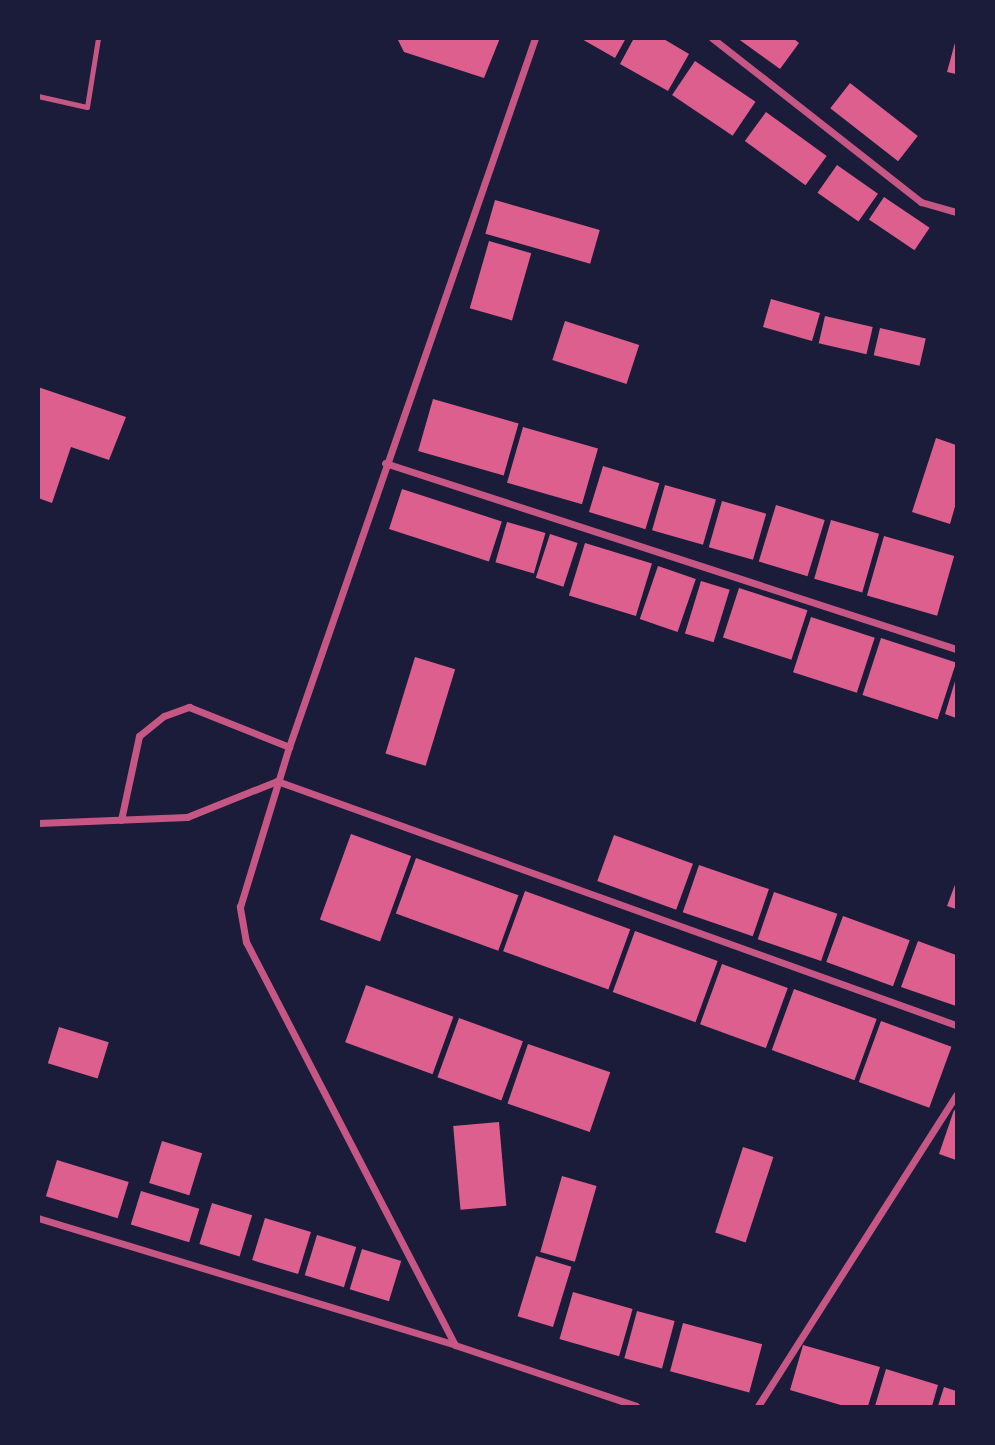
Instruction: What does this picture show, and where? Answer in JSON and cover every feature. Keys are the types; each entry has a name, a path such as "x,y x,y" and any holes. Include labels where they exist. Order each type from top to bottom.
{"street":[{"path":"455,1345 246,942 240,907 244,885 277,781 385,463 535,38"},
{"path":"712,38 920,202 957,212"},
{"path":"385,463 957,649"},
{"path":"121,820 139,736 164,716 189,707 289,747"},
{"path":"38,822 187,817 277,781 957,1025"},
{"path":"758,1406 957,1095"},
{"path":"38,1218 455,1345 636,1406"}],"lane":[{"path":"38,96 87,107 98,38"}],"building":[{"path":"397,38 500,38 484,78 404,52"},
{"path":"580,38 626,38 615,58"},
{"path":"634,38 662,38 689,54 668,91 620,64"},
{"path":"737,38 793,38 799,43 780,69"},
{"path":"956,39 956,74 947,72"},
{"path":"695,61 756,102 733,136 672,95"},
{"path":"850,83 918,136 898,161 830,108"},
{"path":"766,112 827,156 806,185 745,141"},
{"path":"837,165 878,194 858,222 817,193"},
{"path":"884,197 930,228 914,250 869,219"},
{"path":"495,200 600,230 590,264 485,234"},
{"path":"489,241 531,253 512,320 470,308"},
{"path":"771,299 820,313 812,341 763,327"},
{"path":"825,316 873,327 866,354 819,343"},
{"path":"565,321 639,345 627,384 552,360"},
{"path":"880,328 926,339 919,366 874,355"},
{"path":"38,387 126,417 109,460 71,447 52,503 38,498"},
{"path":"433,399 519,424 504,475 418,451"},
{"path":"523,427 598,448 582,504 507,483"},
{"path":"936,438 956,445 956,503 950,524 912,512"},
{"path":"603,466 659,483 645,529 589,512"},
{"path":"665,485 716,500 703,545 652,530"},
{"path":"402,489 502,521 489,561 389,529"},
{"path":"722,501 766,514 753,560 709,547"},
{"path":"776,505 825,520 808,576 759,561"},
{"path":"831,520 879,534 862,592 814,579"},
{"path":"507,522 545,533 534,573 495,562"},
{"path":"550,534 578,543 563,587 536,578"},
{"path":"884,536 954,556 937,616 867,596"},
{"path":"585,543 652,563 636,616 569,596"},
{"path":"658,566 696,579 678,632 640,619"},
{"path":"701,581 730,590 714,642 685,634"},
{"path":"739,588 807,610 791,660 723,637"},
{"path":"811,617 875,638 857,693 793,672"},
{"path":"881,638 956,662 938,719 862,695"},
{"path":"415,657 455,669 426,766 385,754"},
{"path":"956,678 956,718 945,714"},
{"path":"351,834 411,856 380,941 320,920"},
{"path":"614,835 693,864 676,910 597,881"},
{"path":"416,858 518,895 498,951 396,913"},
{"path":"699,865 769,889 753,936 683,912"},
{"path":"956,882 956,909 947,906"},
{"path":"525,891 630,929 608,989 503,951"},
{"path":"774,892 837,914 821,961 758,939"},
{"path":"843,916 910,940 893,986 826,962"},
{"path":"635,931 718,961 695,1022 613,992"},
{"path":"918,941 956,955 956,1006 901,987"},
{"path":"722,964 788,988 766,1048 700,1024"},
{"path":"366,985 453,1017 433,1074 345,1042"},
{"path":"794,989 877,1019 854,1080 772,1050"},
{"path":"459,1018 523,1041 501,1100 437,1077"},
{"path":"881,1021 951,1047 929,1108 859,1082"},
{"path":"59,1027 109,1042 98,1079 48,1063"},
{"path":"528,1044 610,1072 590,1132 507,1104"},
{"path":"954,1110 956,1111 956,1160 939,1154"},
{"path":"499,1122 506,1206 460,1210 453,1126"},
{"path":"162,1141 202,1153 189,1195 149,1183"},
{"path":"743,1147 773,1157 746,1242 715,1233"},
{"path":"57,1160 129,1182 118,1218 46,1196"},
{"path":"562,1176 597,1186 575,1262 540,1252"},
{"path":"141,1191 199,1209 189,1242 131,1224"},
{"path":"212,1203 252,1215 240,1256 199,1244"},
{"path":"265,1218 311,1232 298,1274 252,1260"},
{"path":"317,1235 356,1247 344,1287 305,1275"},
{"path":"362,1249 401,1261 389,1301 350,1289"},
{"path":"536,1256 571,1267 553,1327 518,1316"},
{"path":"573,1292 633,1309 619,1356 559,1339"},
{"path":"637,1311 675,1321 662,1368 624,1358"},
{"path":"683,1323 762,1344 749,1393 670,1371"},
{"path":"803,1345 880,1367 868,1406 844,1406 790,1390"},
{"path":"886,1369 938,1385 932,1406 875,1406"},
{"path":"944,1387 956,1391 956,1406 938,1406"}]}
